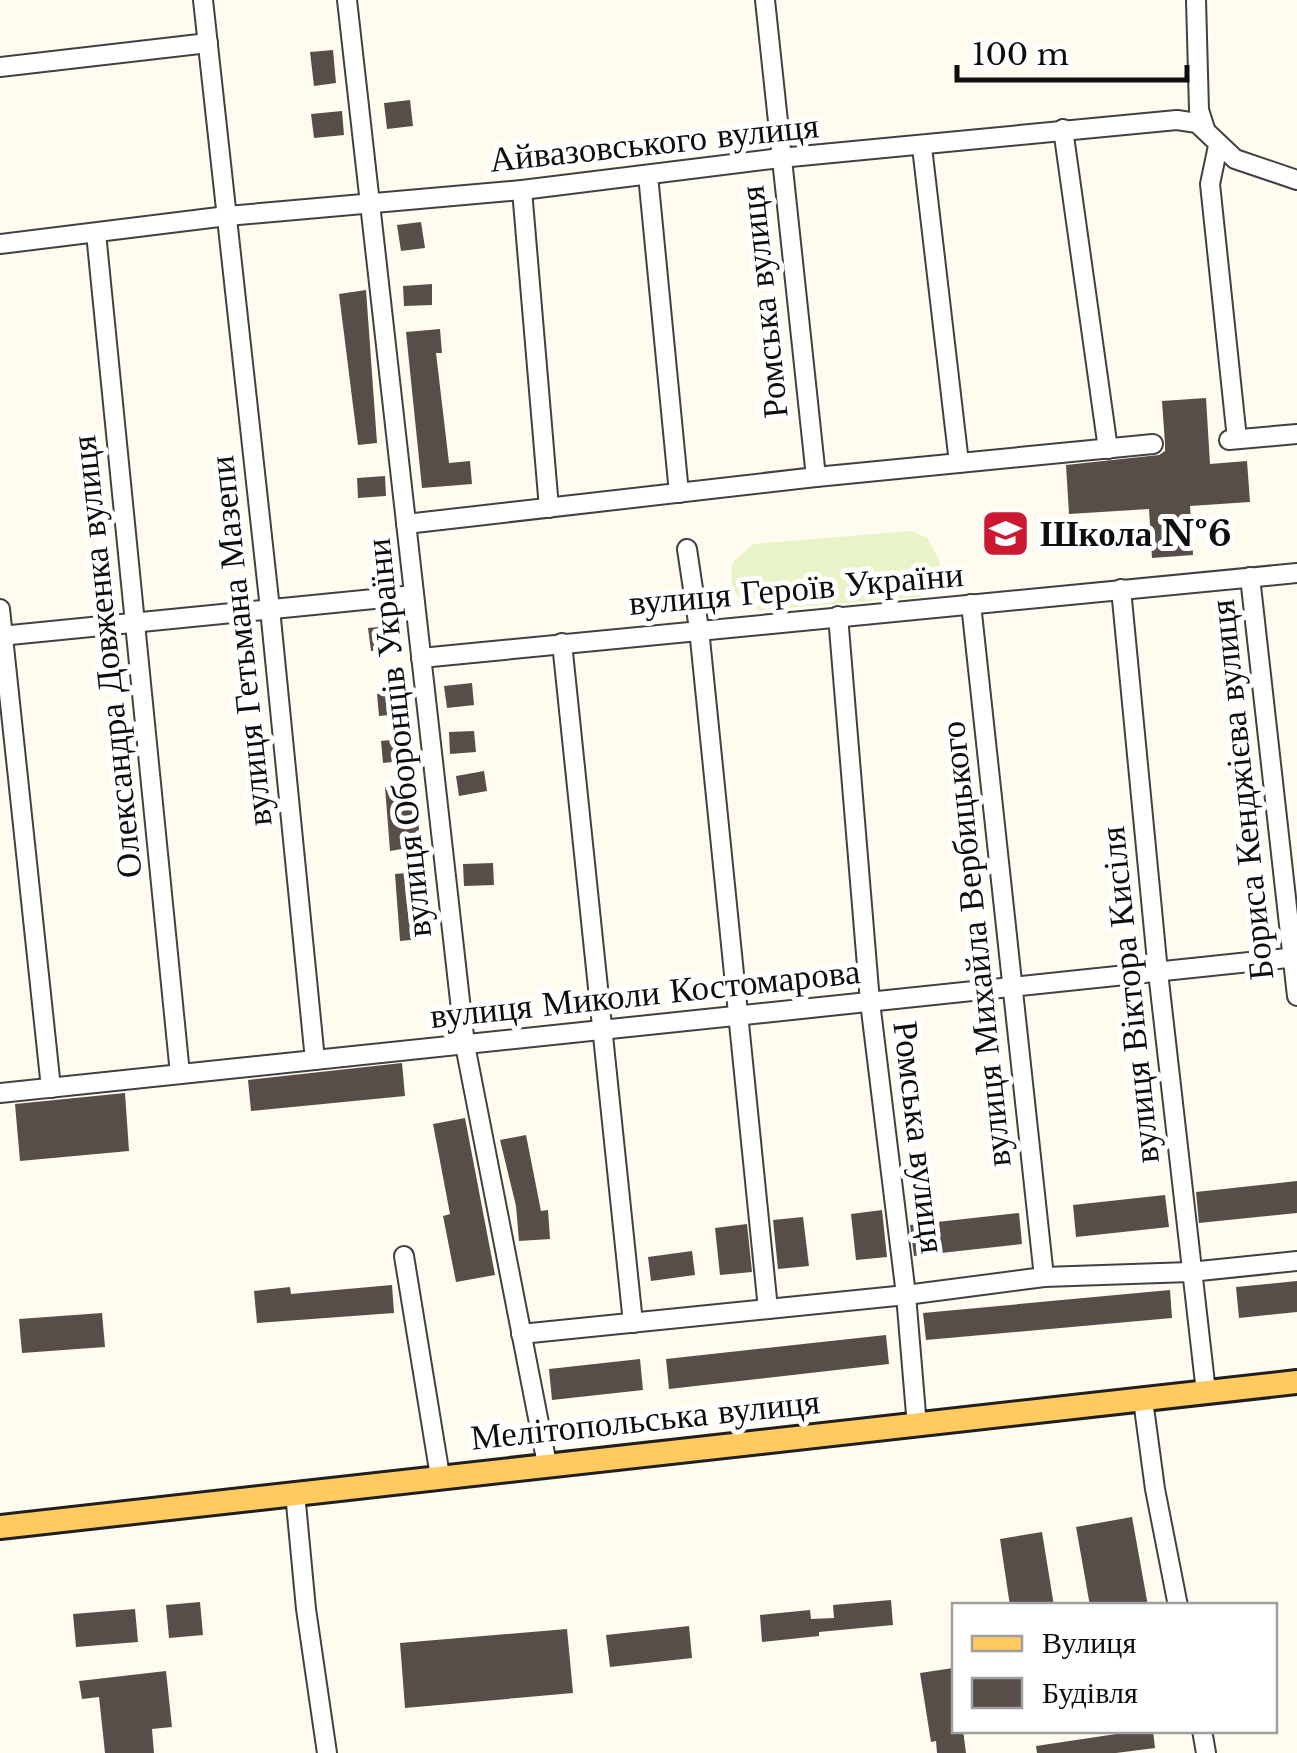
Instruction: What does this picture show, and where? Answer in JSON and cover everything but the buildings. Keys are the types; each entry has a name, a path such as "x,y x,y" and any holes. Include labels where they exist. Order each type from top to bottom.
{"main road":[{"name":"Мелітопольська вулиця","path":"0,1527 1297,1382"}],"street":[{"name":"вулиця Гетьмана Мазепи","path":"203,0 315,1060"},
{"name":"вулиця Оборонців України","path":"347,0 465,1045 546,1464"},
{"name":"Ромська вулиця","path":"765,0 816,477"},
{"path":"1196,0 1198,110 1205,129 1235,159 1297,180"},
{"path":"0,67 208,43"},
{"name":"Айвазовського вулиця","path":"0,244 227,216 522,190 1063,129 1177,120 1198,123 1205,129"},
{"path":"1063,129 1108,449"},
{"path":"1218,146 1210,184 1233,440 1297,434"},
{"path":"922,147 959,463"},
{"path":"648,175 679,493"},
{"path":"522,190 549,508"},
{"name":"Олександра Довженка вулиця","path":"96,232 180,1074"},
{"path":"406,524 816,477 1153,444"},
{"path":"687,550 699,629 768,1308"},
{"name":"вулиця Героїв України","path":"421,658 1297,573"},
{"name":"Бориса Кенджієва вулиця","path":"1250,578 1297,996"},
{"name":"вулиця Віктора Кисіля","path":"1121,590 1158,972 1206,1392"},
{"path":"1,635 414,595"},
{"name":"вулиця Михайла Вербицького","path":"971,604 1044,1277"},
{"path":"0,609 51,1088"},
{"name":"Ромська вулиця","path":"838,616 870,1002 918,1426"},
{"path":"562,644 633,1323"},
{"name":"вулиця Миколи Костомарова","path":"0,1093 1295,958"},
{"path":"404,1256 440,1476"},
{"path":"521,1334 1044,1277 1190,1272 1297,1261"},
{"path":"1143,1400 1155,1489 1177,1603"},
{"path":"295,1493 326,1753"}],"green space":[{"path":"911,531 927,538 940,561 938,579 918,597 760,610 739,598 733,586 733,562 753,544"}],"place":[{"name":"Школа №6","path":"1005,533"}]}
